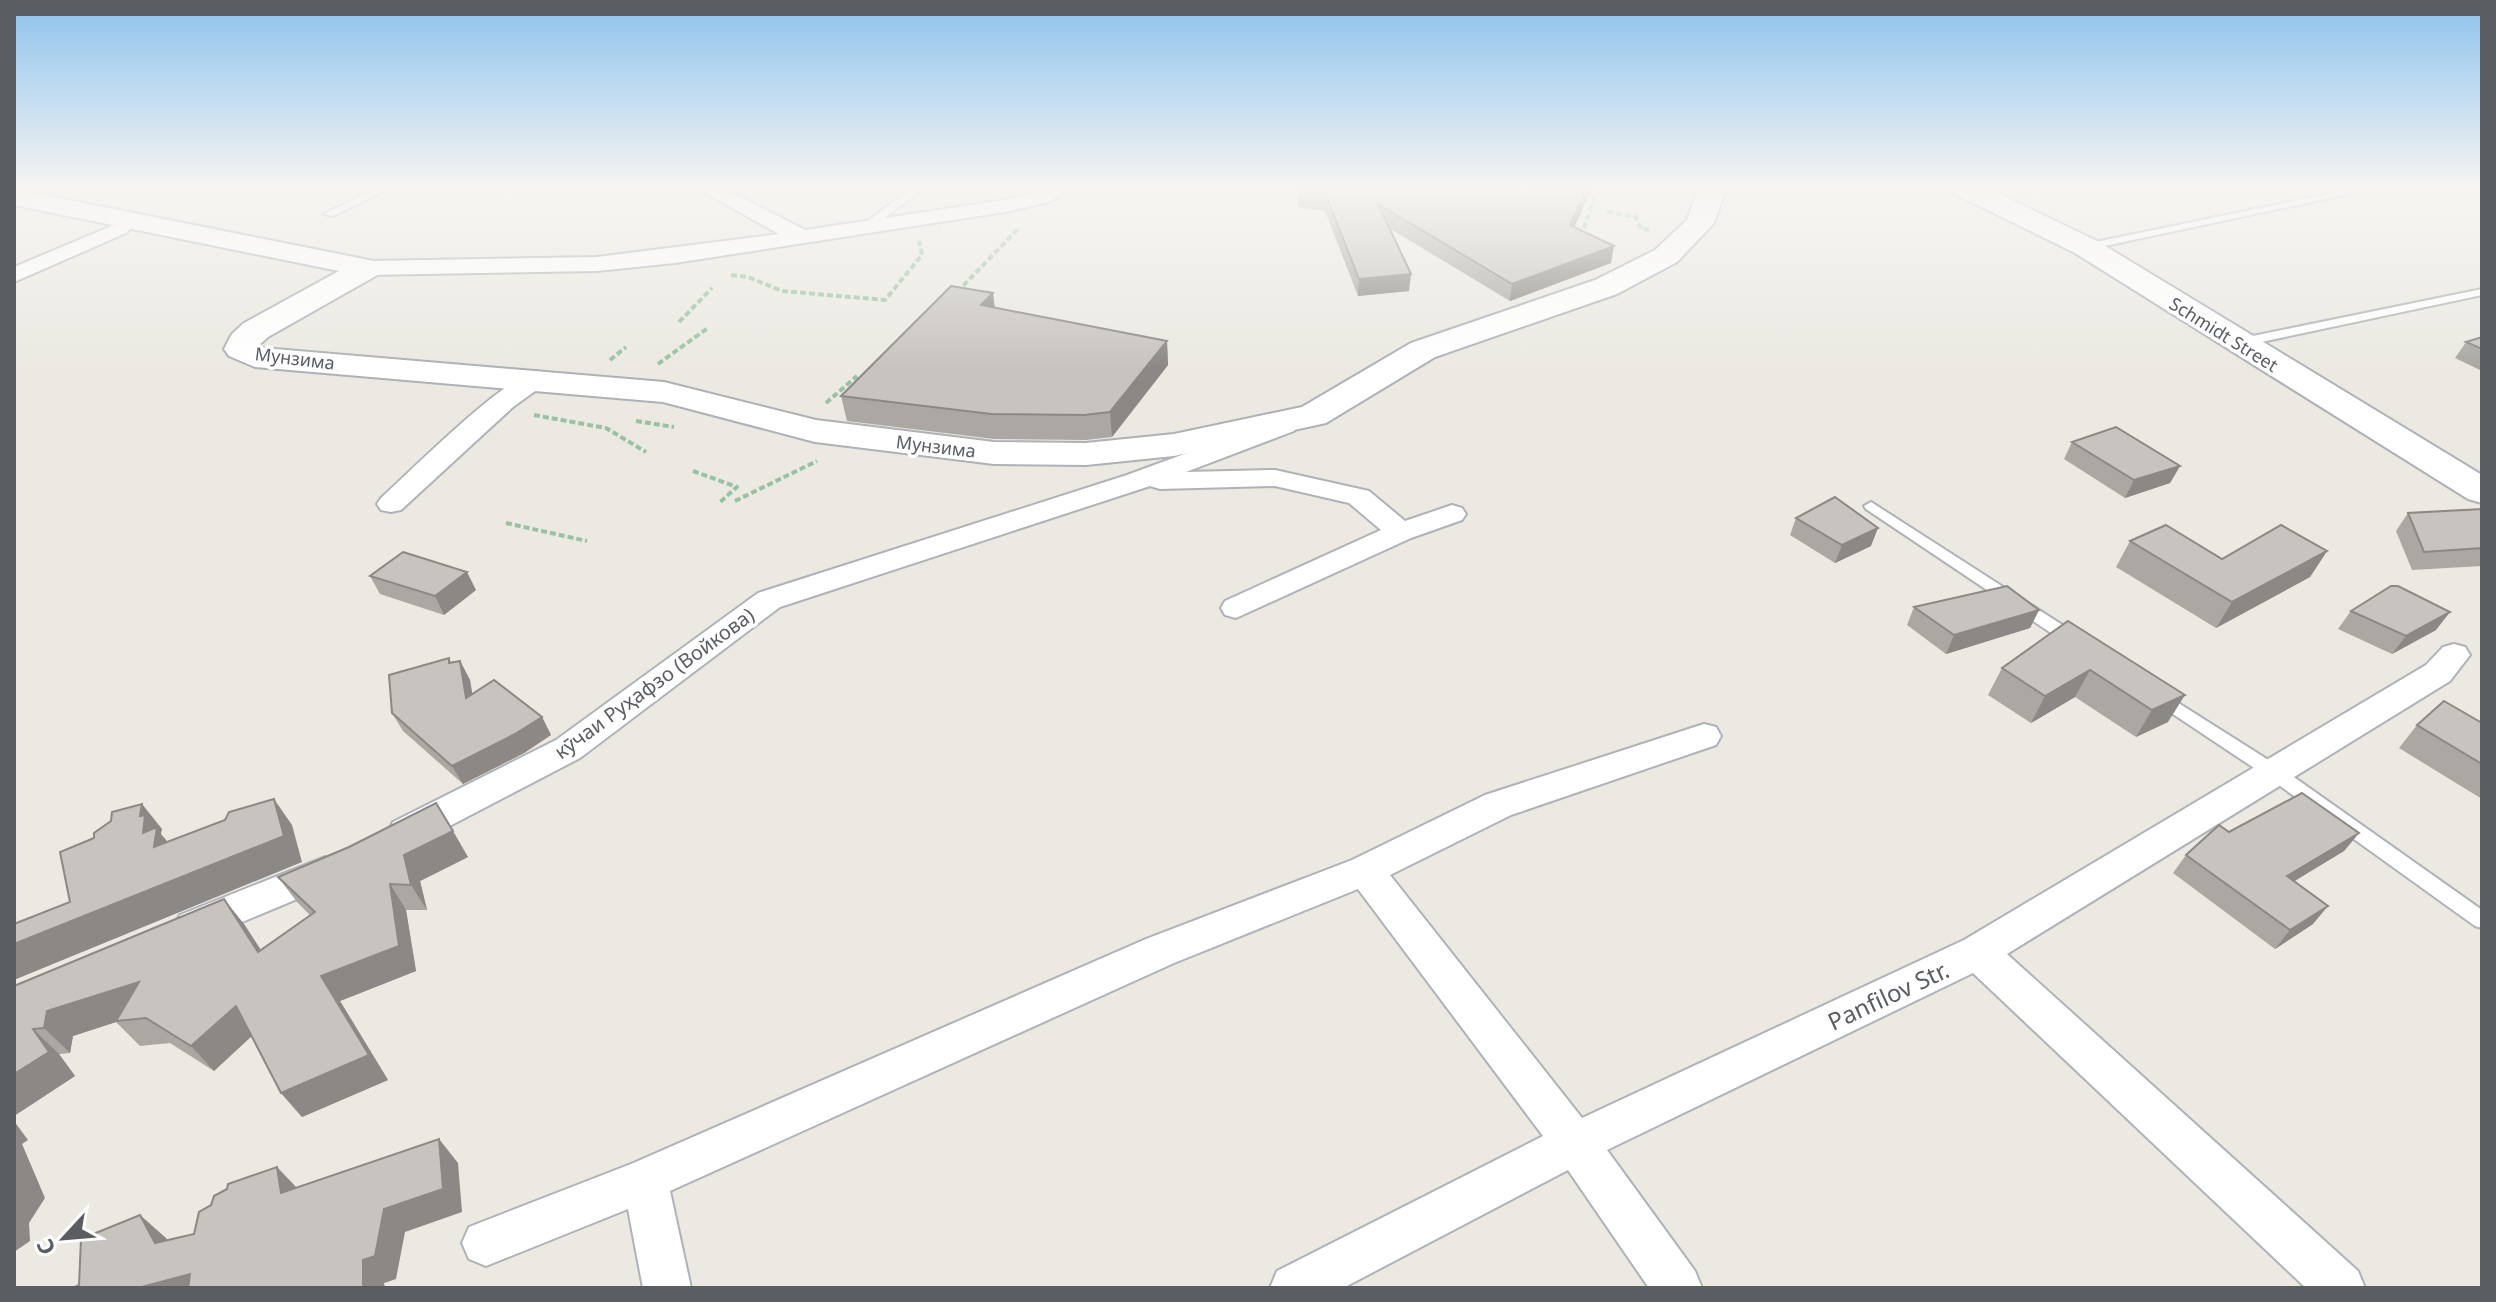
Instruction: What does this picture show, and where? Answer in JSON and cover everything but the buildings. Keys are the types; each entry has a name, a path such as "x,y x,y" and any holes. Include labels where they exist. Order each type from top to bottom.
{"street":[{"path":"14,275 78,247"},
{"path":"262,247 368,268 597,264 737,247"},
{"name":"Мунзима","path":"368,268 256,330 244,341 241,349 255,357 664,392 815,431 994,453 1086,454 1174,445 1313,415 1423,350 1606,287 1666,256 1676,247"},
{"name":"Schmidt Street","path":"2086,247 2482,491"},
{"path":"391,504 504,402 536,379"},
{"path":"1137,481 1313,415"},
{"path":"1137,481 1275,478 1359,497 1401,532"},
{"name":"кӯчаи Руҳафзо (Войкова)","path":"166,938 366,853 568,749 769,600 1137,481"},
{"path":"1236,608 1401,532 1452,514"},
{"name":"Panfilov Str.","path":"1294,1288 1575,1143 1978,952 2438,673 2454,655"},
{"path":"486,1243 645,1180 1160,951 1365,870 1498,805 1704,736"},
{"path":"1365,870 1575,1143 1678,1288"},
{"path":"1978,952 2341,1288"},
{"path":"645,1180 667,1288"}],"lane":[{"path":"2238,343 2482,292"},
{"path":"1871,506 2093,653"},
{"path":"2145,687 2275,773 2482,920"}],"path":[{"path":"721,274 748,277 782,291 885,300 922,255 920,247"},
{"path":"952,298 1001,247"},
{"path":"679,322 712,288"},
{"path":"656,364 708,328"},
{"path":"816,412 857,376"},
{"path":"534,415 602,424 625,435 646,452"},
{"path":"735,501 824,456"},
{"path":"693,471 737,487 719,503"},
{"path":"506,523 587,541"}]}
